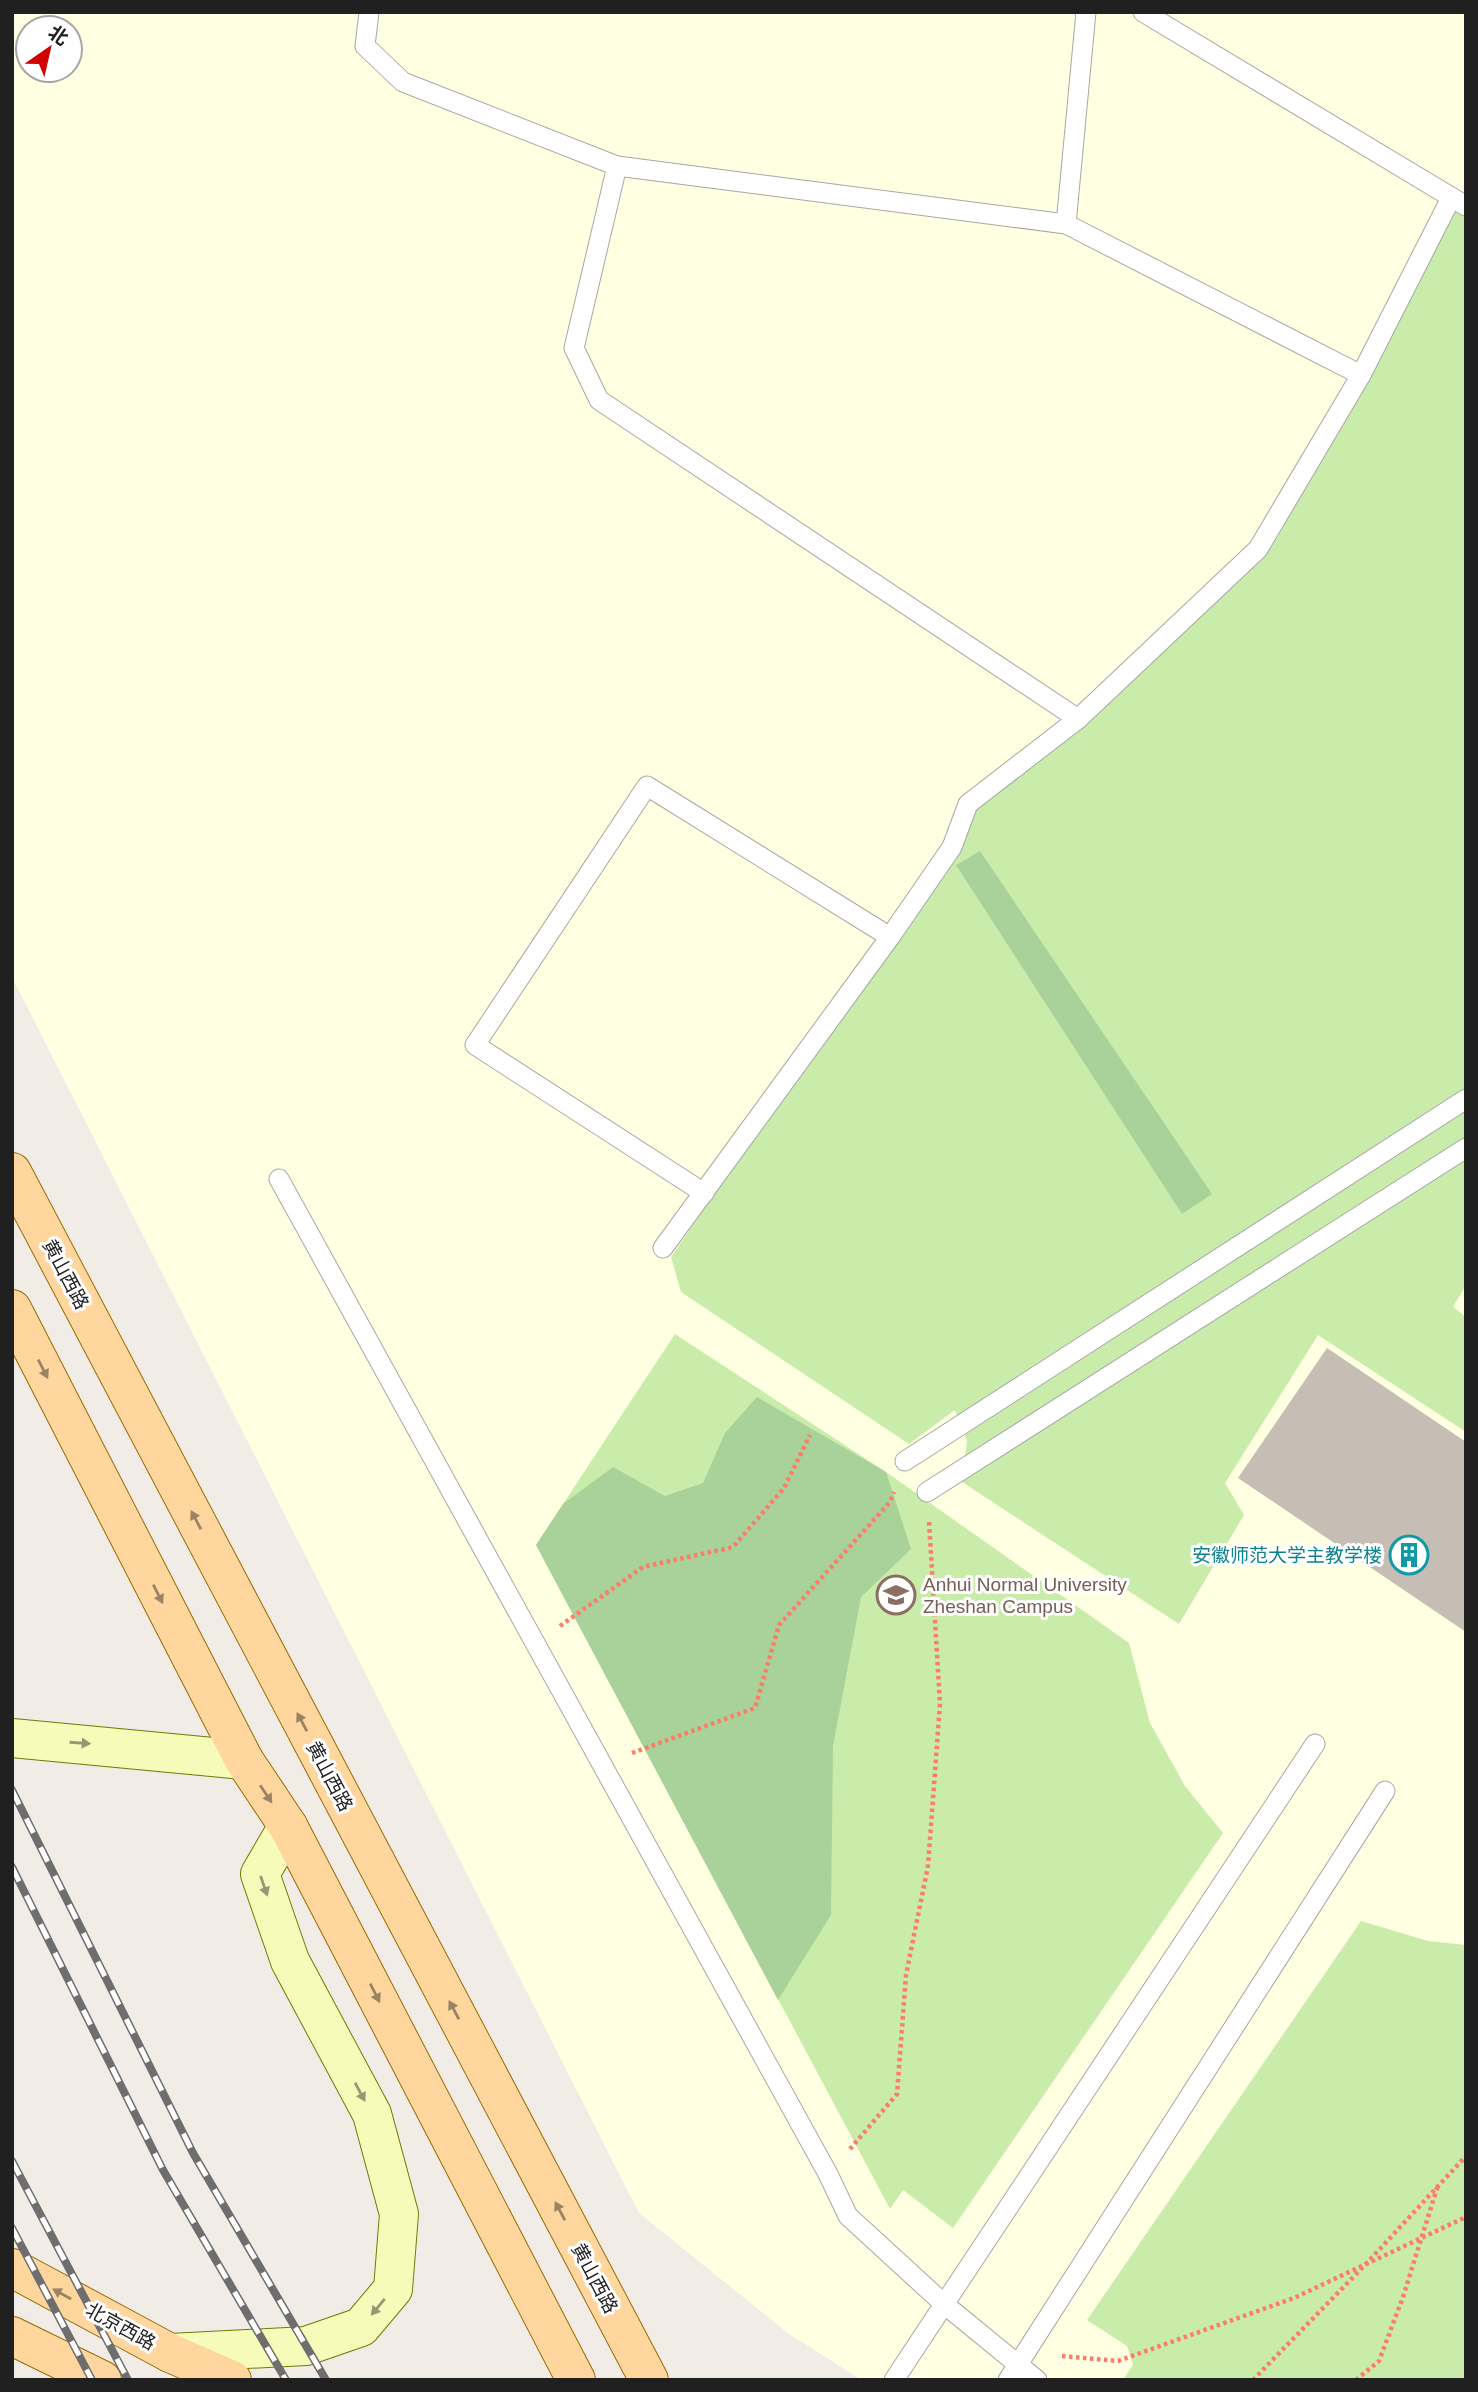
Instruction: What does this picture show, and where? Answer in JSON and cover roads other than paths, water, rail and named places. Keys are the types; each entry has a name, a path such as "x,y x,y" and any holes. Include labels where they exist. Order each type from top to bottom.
{"main road":[{"name":"黄山西路","path":"12,1172 649,2380"},
{"path":"12,1309 244,1760 288,1826 576,2380"},
{"path":"12,1738 244,1760"},
{"path":"170,2353 306,2346 361,2327 393,2289 399,2214 372,2114 290,1961 260,1874 288,1826"},
{"name":"北京西路","path":"12,2269 170,2353 232,2380"},
{"path":"12,2336 102,2380"}],"lane":[{"path":"369,12 365,46 403,82 617,166 1066,224 1361,375"},
{"path":"1066,224 1086,12"},
{"path":"663,1248 890,937 952,847 968,804 1078,719 1258,549 1361,375 1458,202 1143,12"},
{"path":"617,166 574,348 599,400 1078,719"},
{"path":"704,1193 475,1045 648,786 890,937"},
{"path":"905,1461 1466,1099"},
{"path":"927,1492 1466,1148"},
{"path":"279,1179 828,2174 848,2216 944,2304 1016,2366 1037,2380"},
{"path":"894,2380 1315,1744"},
{"path":"1016,2366 1385,1791"}],"railway":[{"path":"12,1790 193,2153 326,2380"},
{"path":"12,1867 163,2170 286,2380"},
{"path":"12,2161 128,2380"},
{"path":"12,2228 92,2380"}],"place":[{"name":"安徽师范大学主教学楼","path":"1409,1555"},
{"name":"Anhui Normal University Zheshan Campus","path":"896,1595"}]}
